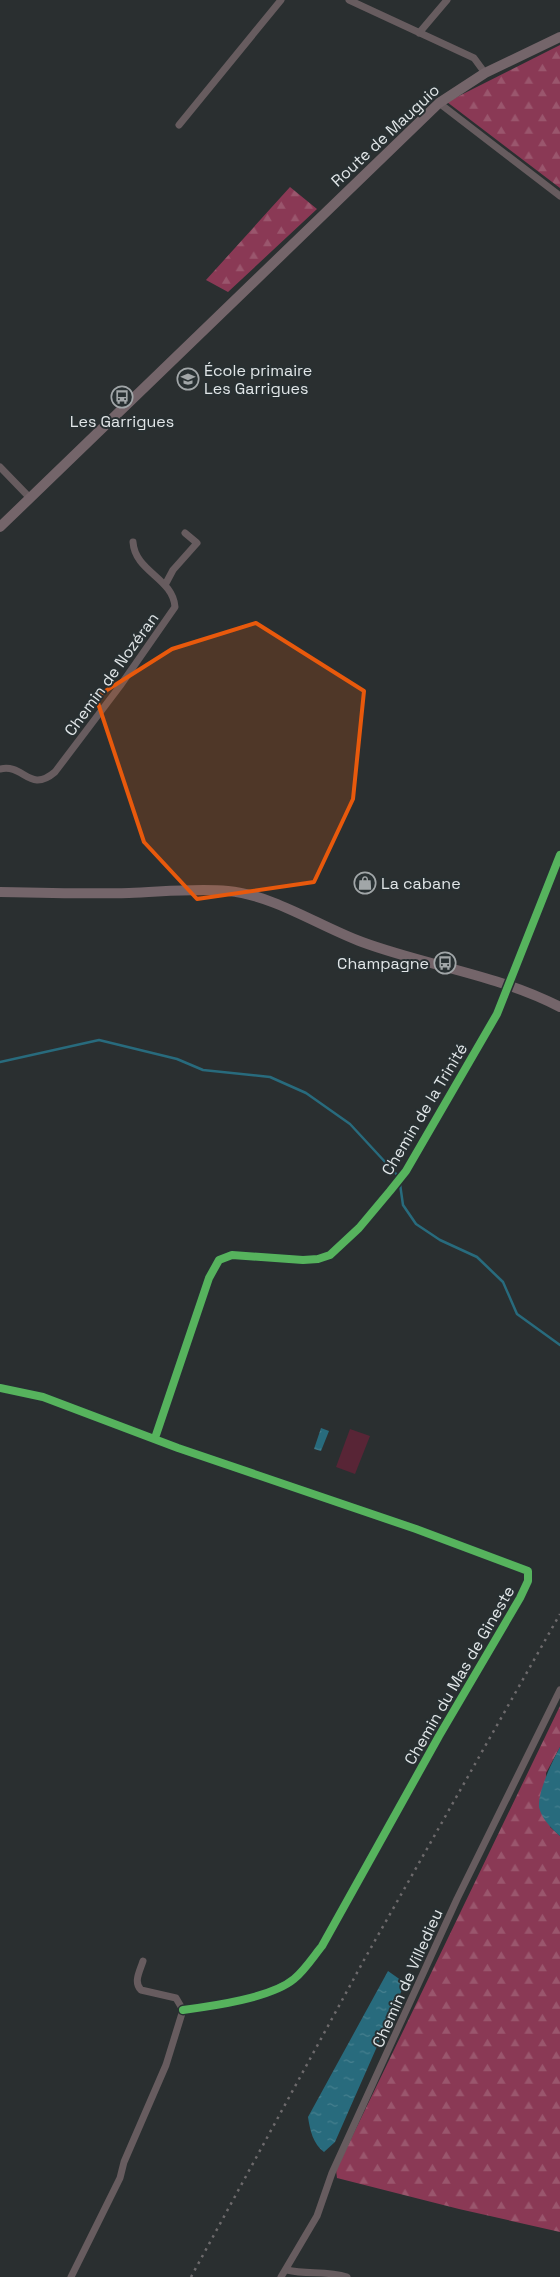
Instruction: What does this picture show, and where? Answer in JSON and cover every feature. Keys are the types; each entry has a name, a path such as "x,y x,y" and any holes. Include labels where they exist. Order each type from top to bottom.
{"street":[{"path":"179,125 280,0"},
{"path":"349,0 474,58 485,73"},
{"path":"419,33 447,0"},
{"name":"Route de Mauguio","path":"0,526 439,103 485,73 560,37"},
{"path":"439,103 560,196"},
{"path":"0,467 30,498"},
{"path":"165,585 173,570 198,543 185,533"},
{"name":"Chemin de Nozéran","path":"0,769 15,769 37,781 46,780 55,772 120,686 175,608 174,597 165,585 142,566 134,549 133,542"},
{"name":"Chemin de la Trinité","path":"155,1438 209,1278 219,1260 232,1255 303,1260 318,1259 330,1255 341,1247 359,1228 406,1171 497,1014 560,855"},
{"path":"0,892 116,893 216,890 241,893 271,903 378,947 509,987 560,1007"},
{"path":"0,1388 43,1397 155,1438"},
{"name":"Chemin du Mas de Gineste","path":"155,1438 178,1448 416,1529 522,1567 528,1571 528,1581 520,1598 439,1736 322,1946 293,1980 270,1992 214,2006 183,2010"},
{"name":"Chemin de Villedieu","path":"281,2277 318,2216 332,2173 457,1899 560,1690"},
{"path":"71,2277 120,2178 124,2162 166,2065 183,2010 176,1998 142,1990 137,1986 143,1961"},
{"path":"287,2270 297,2273 314,2271 347,2277"}],"highlighted area":[{"path":"256,623 364,691 353,799 314,882 197,899 144,842 96,697 172,649"}],"green space":[{"path":"560,45 560,188 447,102"},
{"path":"290,187 317,209 228,292 206,280"},
{"path":"560,1706 560,1747 546,1773 550,1827 560,1836 560,2232 337,2178 336,2170"}],"shaded area":[{"path":"350,1429 370,1436 355,1474 336,1467"}],"water":[{"path":"321,1428 329,1431 321,1451 314,1449"},
{"path":"560,1747 560,1836 544,1819 540,1811 539,1800 543,1785"},
{"path":"388,1971 405,1983 335,2142 324,2152 315,2141 308,2117"}],"waterway":[{"path":"0,1062 99,1040 177,1059 203,1070 270,1077 306,1093 350,1124 399,1177 403,1205 416,1224 440,1240 477,1257 503,1282 517,1314 560,1345"}],"railway":[{"path":"191,2277 364,1960 560,1614"}],"cycle path":[{"path":"155,1438 209,1278 219,1260 232,1255 303,1260 318,1259 330,1255 359,1228 406,1171 497,1014 560,855"},
{"path":"0,1388 43,1397 178,1448 416,1529 528,1571 528,1581 520,1598 439,1736 322,1946 302,1972 284,1986 257,1996 183,2010"}],"place":[{"name":"École primaire Les Garrigues","path":"188,379"},
{"name":"Les Garrigues","path":"122,397"},
{"name":"La cabane","path":"365,883"},
{"name":"Champagne","path":"445,963"}]}
